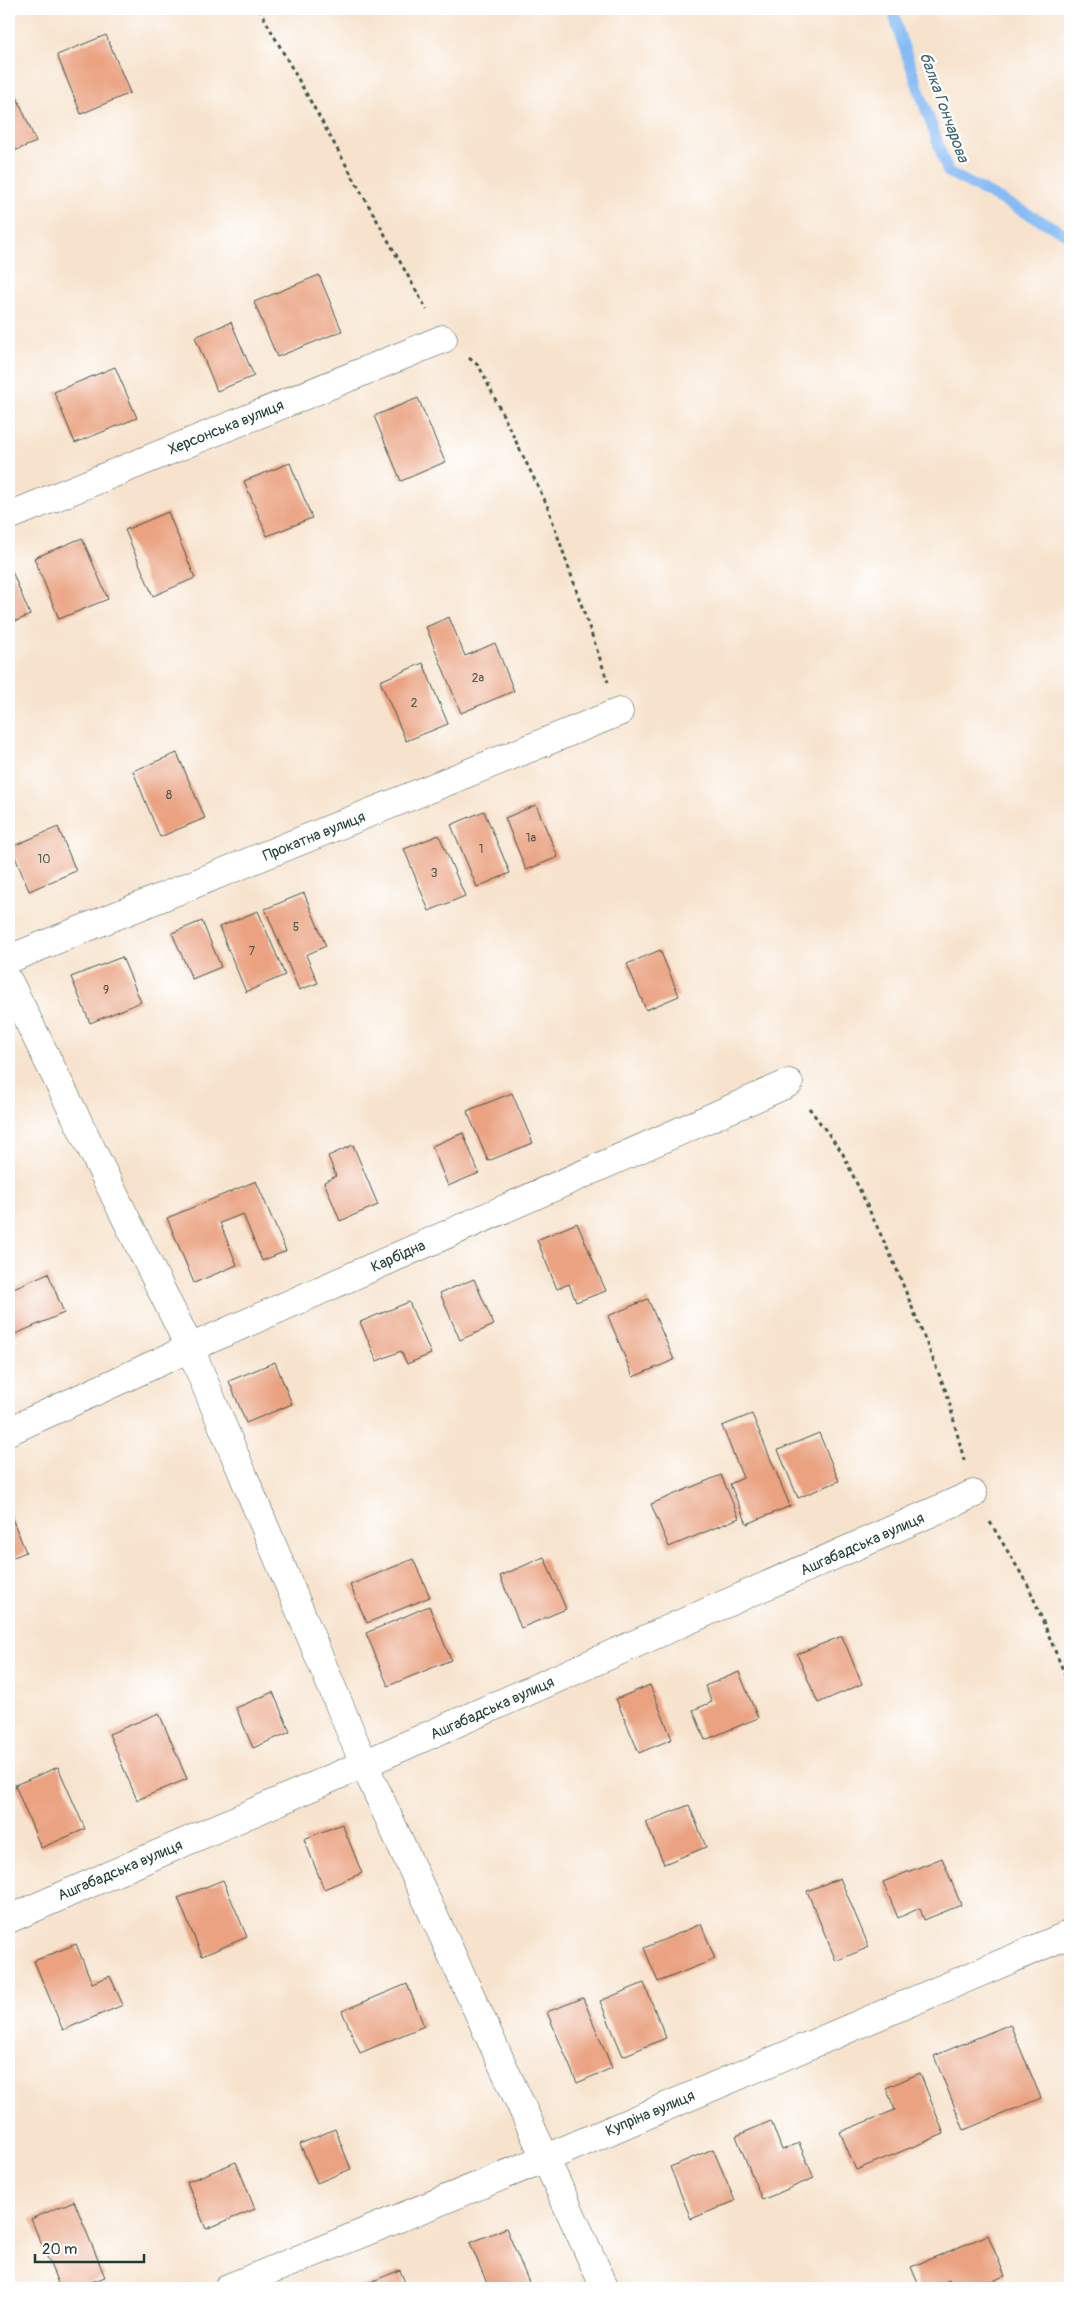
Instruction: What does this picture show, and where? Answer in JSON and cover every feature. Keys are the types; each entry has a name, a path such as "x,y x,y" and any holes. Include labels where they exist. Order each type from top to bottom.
{"street":[{"name":"Херсонська вулиця","path":"9,516 443,339"},
{"name":"Прокатна вулиця","path":"9,959 619,712"},
{"path":"9,982 190,1348 364,1764 605,2288"},
{"name":"Карбідна","path":"9,1431 190,1348 789,1083"},
{"name":"Ашгабадська вулиця","path":"9,1919 973,1494"},
{"name":"Купріна вулиця","path":"228,2288 546,2158 1070,1934"}],"path":[{"path":"789,1083 842,1152 896,1265 946,1394 973,1494 1028,1585 1070,1687"}],"building":[{"path":"106,35 130,93 81,114 57,55"},
{"path":"9,78 36,142 9,153"},
{"path":"319,275 342,331 277,357 254,302"},
{"path":"231,322 254,376 217,391 195,337"},
{"path":"115,367 137,418 75,443 54,392"},
{"path":"418,398 445,462 401,481 374,416"},
{"path":"290,463 312,518 267,536 244,481"},
{"path":"168,512 195,578 153,596 125,530"},
{"path":"82,538 108,599 59,619 34,558"},
{"path":"9,564 30,615 9,624"},
{"path":"449,617 465,656 495,643 514,691 461,713 426,627"},
{"path":"423,663 448,724 406,741 380,681"},
{"path":"177,753 205,818 160,837 133,771"},
{"path":"536,805 558,857 526,870 505,818"},
{"path":"484,811 510,873 477,887 451,825"},
{"path":"58,827 76,871 29,891 11,847"},
{"path":"439,835 465,896 429,911 404,849"},
{"path":"304,893 326,946 306,955 318,983 299,990 265,909"},
{"path":"258,911 285,975 246,992 219,927"},
{"path":"202,921 221,967 192,979 172,933"},
{"path":"660,950 679,996 646,1010 627,964"},
{"path":"122,957 141,1002 90,1023 71,977"},
{"path":"512,1093 533,1143 488,1161 467,1111"},
{"path":"463,1133 479,1173 448,1186 432,1146"},
{"path":"353,1145 378,1205 340,1221 324,1182 336,1176 328,1156"},
{"path":"256,1181 286,1251 262,1261 243,1214 220,1223 237,1265 194,1283 167,1218"},
{"path":"577,1223 606,1291 576,1302 569,1284 557,1289 537,1240"},
{"path":"48,1273 64,1313 13,1335 9,1326 9,1290"},
{"path":"474,1279 494,1325 460,1340 440,1293"},
{"path":"648,1299 674,1360 633,1377 608,1316"},
{"path":"409,1302 431,1354 407,1364 401,1351 377,1361 360,1322"},
{"path":"275,1362 292,1404 246,1423 229,1381"},
{"path":"752,1414 790,1506 747,1524 730,1484 743,1478 722,1426"},
{"path":"819,1433 839,1481 798,1498 778,1450"},
{"path":"721,1475 739,1518 669,1547 651,1504"},
{"path":"9,1511 26,1552 9,1559"},
{"path":"544,1557 566,1609 521,1628 500,1576"},
{"path":"413,1559 430,1597 367,1623 350,1585"},
{"path":"429,1606 451,1660 388,1686 366,1633"},
{"path":"842,1636 862,1684 818,1703 797,1654"},
{"path":"739,1672 758,1718 705,1740 693,1710 712,1702 705,1686"},
{"path":"650,1685 672,1739 639,1753 616,1699"},
{"path":"273,1692 290,1732 253,1748 236,1708"},
{"path":"159,1713 187,1779 137,1800 109,1734"},
{"path":"58,1767 85,1829 41,1848 15,1785"},
{"path":"689,1805 706,1847 664,1864 646,1822"},
{"path":"342,1824 362,1873 324,1889 304,1839"},
{"path":"942,1858 961,1905 924,1920 920,1908 898,1918 883,1882"},
{"path":"840,1878 869,1947 836,1961 807,1891"},
{"path":"223,1880 247,1937 202,1956 178,1898"},
{"path":"701,1924 715,1959 658,1982 644,1948"},
{"path":"76,1944 92,1983 110,1976 123,2005 63,2030 34,1961"},
{"path":"644,1983 666,2038 623,2056 600,2001"},
{"path":"407,1984 424,2026 360,2053 342,2011"},
{"path":"583,1998 612,2068 577,2083 547,2012"},
{"path":"1010,2024 1041,2098 964,2130 934,2056"},
{"path":"920,2073 944,2134 856,2170 840,2132 895,2110 886,2088"},
{"path":"771,2121 782,2150 799,2143 814,2178 762,2200 736,2136"},
{"path":"335,2129 351,2169 317,2183 300,2144"},
{"path":"713,2149 735,2201 691,2219 670,2167"},
{"path":"236,2162 255,2209 206,2229 187,2182"},
{"path":"74,2201 105,2277 76,2288 60,2288 31,2219"},
{"path":"506,2228 530,2285 522,2288 489,2288 470,2243"},
{"path":"988,2235 1005,2276 975,2288 952,2288 949,2280 929,2288 920,2288 911,2267"},
{"path":"400,2270 407,2288 356,2288"}],"waterway":[{"name":"балка Гончарова","path":"893,9 899,33 948,172 1070,236"}]}
